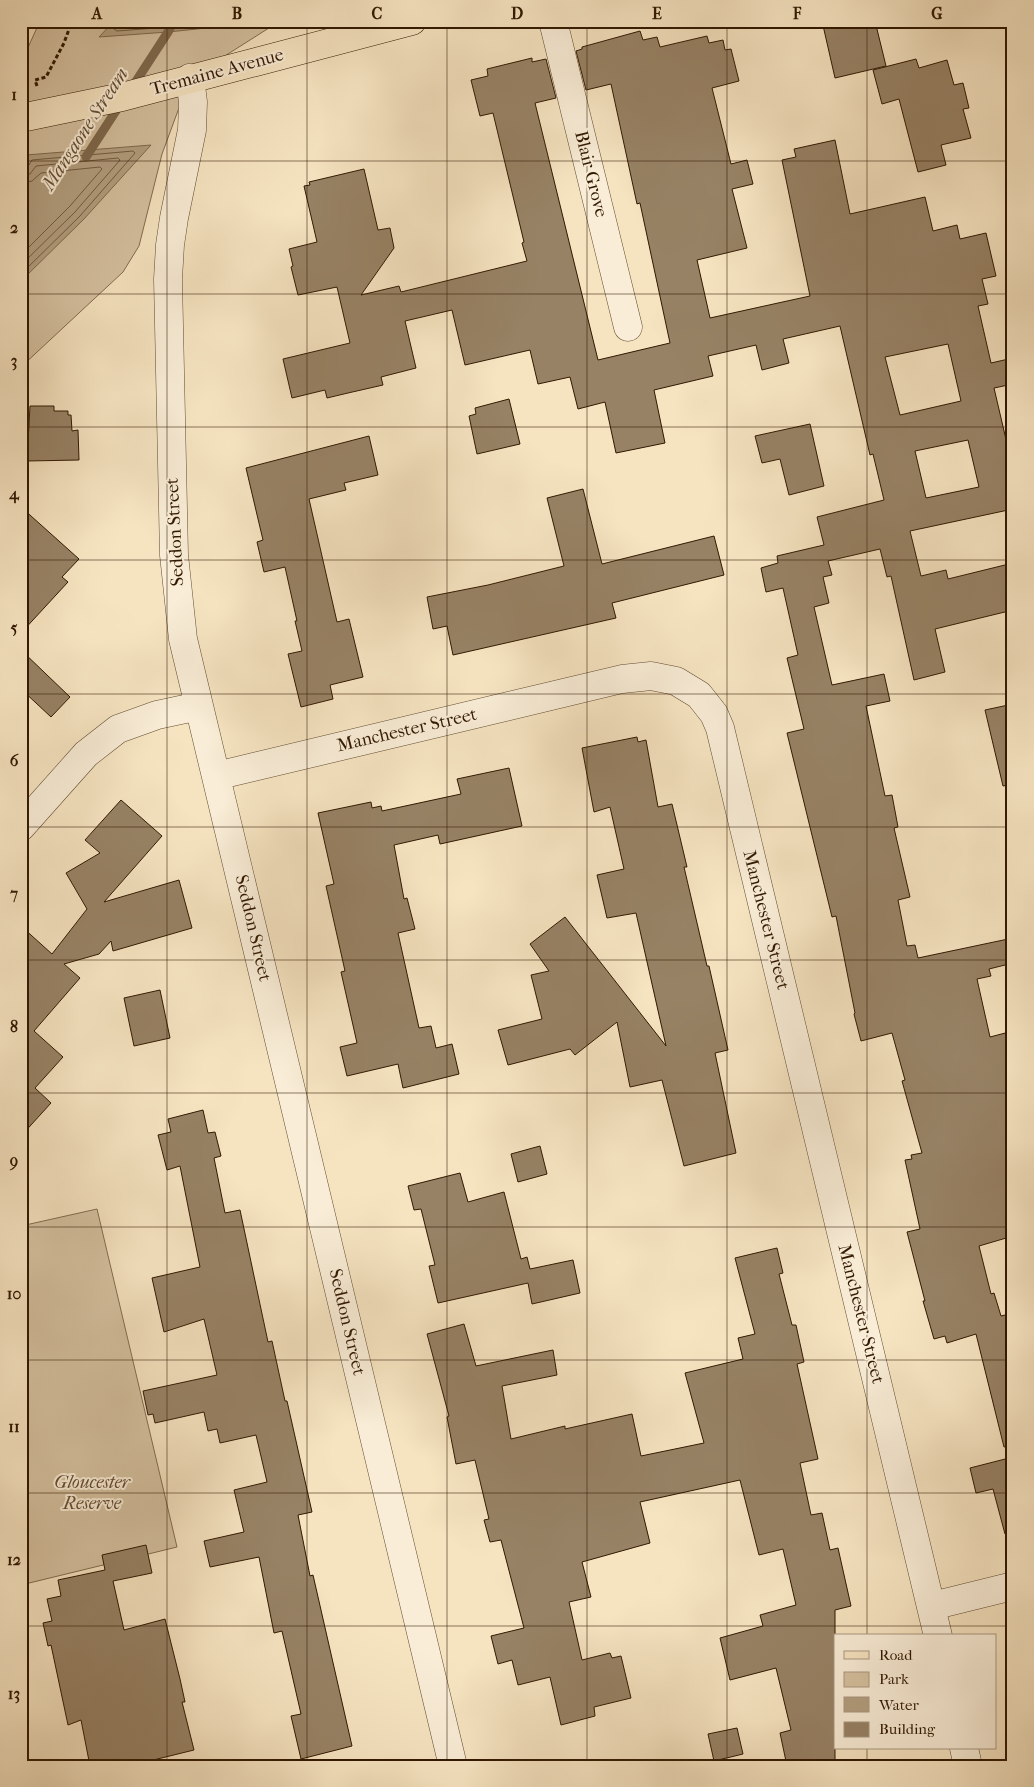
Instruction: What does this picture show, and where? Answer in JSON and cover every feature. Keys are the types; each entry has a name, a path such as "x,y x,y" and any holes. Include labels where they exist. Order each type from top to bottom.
{"main road":[{"name":"Tremaine Avenue","path":"31,116 122,97 412,21"}],"street":[{"name":"Blair Grove","path":"553,21 628,327"},
{"name":"Seddon Street","path":"190,78 193,102 192,130 170,245 168,289 174,555 183,639 453,1766"},
{"name":"Manchester Street","path":"216,776 622,679 651,676 676,681 699,695 714,714 720,728 938,1634"},
{"path":"21,827 86,754 118,729 157,715 199,706"},
{"path":"932,1606 1013,1586"},
{"path":"964,1750 968,1766"}],"path":[{"path":"31,116 36,80 46,77 64,43 72,21"}],"green space":[{"path":"40,21 280,21 190,78 162,154 139,246 123,272 21,367 21,63"},
{"name":"Gloucester Reserve","path":"97,1209 177,1547 21,1585 21,1226"}],"water":[{"path":"114,21 213,21 216,27 99,37"},
{"path":"151,145 84,219 21,281 21,174 26,155"}],"building":[{"path":"822,21 875,21 886,66 835,78"},
{"path":"640,31 643,40 657,37 660,47 707,36 709,43 723,40 725,50 731,49 739,81 712,88 731,164 747,160 753,184 732,189 747,248 697,260 710,318 810,296 782,160 796,157 794,149 835,140 850,214 925,197 933,231 957,225 960,239 986,233 996,276 982,279 988,304 978,306 991,363 1013,358 1013,384 994,388 1008,448 1013,447 1013,509 910,531 921,576 946,570 948,579 1013,563 1013,610 935,629 945,672 914,680 891,576 887,577 880,549 828,561 832,575 823,577 829,603 814,607 832,685 884,674 890,701 866,706 885,796 892,795 898,827 894,828 910,897 898,900 907,946 915,945 918,958 1013,938 1013,963 989,969 991,976 977,979 990,1037 1013,1031 1013,1236 979,1246 991,1294 994,1293 1001,1316 1013,1313 1013,1445 1004,1447 976,1334 947,1343 945,1336 934,1339 923,1301 925,1301 907,1232 920,1229 905,1160 912,1159 911,1155 922,1153 902,1081 905,1080 892,1033 861,1041 854,1014 836,916 832,917 787,733 804,729 787,658 798,655 783,588 766,592 761,568 778,563 777,556 824,545 817,517 884,500 873,454 870,455 840,326 783,339 789,363 762,370 756,345 708,356 713,376 654,390 665,443 616,453 605,402 578,409 570,377 538,384 530,350 465,365 452,310 405,321 416,368 381,377 383,385 327,398 325,390 292,398 283,359 350,343 337,287 298,295 289,249 317,242 304,186 310,185 309,182 364,169 378,230 390,228 394,248 361,295 399,286 401,292 527,261 493,113 480,116 471,80 488,76 487,69 532,58 532,62 546,59 556,98 535,103 598,360 670,343 640,203 637,204 611,84 586,90 576,51 582,49 582,47","holes":["948,344 961,401 900,415 885,357","968,440 979,487 926,498 915,451"]},
{"path":"916,59 919,68 947,60 954,85 963,83 969,108 963,109 971,138 941,145 946,165 918,172 899,99 882,104 873,70"},
{"path":"509,399 520,444 477,454 469,416 476,414 475,408"},
{"path":"30,406 54,406 54,411 68,411 68,415 71,415 72,431 78,430 79,460 27,461"},
{"path":"810,424 824,486 789,495 780,459 762,463 755,436"},
{"path":"369,436 378,475 344,483 346,490 309,499 337,622 349,619 363,677 330,685 333,699 301,707 288,654 302,651 285,567 264,572 257,542 263,540 246,468"},
{"path":"583,489 602,564 714,536 724,575 612,603 616,618 453,655 447,626 433,629 427,597 488,585 564,566 547,498"},
{"path":"21,507 79,559 62,577 68,582 21,633"},
{"path":"21,650 70,697 51,717 21,689"},
{"path":"1013,704 1013,784 1003,786 985,710"},
{"path":"637,737 638,742 646,740 658,807 672,804 687,867 684,867 728,1050 715,1053 736,1153 684,1166 662,1080 630,1087 617,1022 575,1055 570,1049 508,1065 498,1030 542,1019 531,975 549,971 530,944 565,917 666,1046 636,913 607,918 597,875 624,869 610,807 594,812 582,748"},
{"path":"509,768 522,826 440,844 438,835 394,845 404,899 407,898 415,929 398,933 419,1028 431,1026 436,1048 452,1044 459,1074 403,1088 398,1064 347,1076 340,1047 357,1043 341,972 345,971 326,886 334,884 318,813 371,802 372,808 381,806 382,811 461,794 457,779"},
{"path":"121,800 162,836 104,902 179,880 192,928 113,951 111,941 99,954 64,964 80,978 34,1031 63,1057 35,1088 51,1103 21,1136 21,926 52,954 87,909 66,873 100,853 85,840"},
{"path":"160,990 170,1038 134,1046 124,998"},
{"path":"203,1110 208,1133 215,1132 221,1156 214,1158 225,1213 240,1210 268,1342 272,1341 285,1401 287,1401 312,1512 298,1515 310,1576 313,1575 352,1746 301,1759 291,1716 301,1714 282,1631 274,1633 259,1557 210,1567 204,1541 244,1532 234,1490 267,1482 256,1435 220,1443 217,1429 208,1431 204,1412 155,1423 153,1414 148,1415 143,1391 217,1375 204,1319 164,1332 152,1278 200,1267 180,1166 167,1170 158,1135 171,1132 168,1119"},
{"path":"540,1146 547,1174 518,1182 511,1154"},
{"path":"460,1173 468,1202 504,1192 521,1259 527,1257 530,1269 573,1260 580,1293 532,1304 528,1283 438,1303 429,1266 435,1265 421,1209 414,1210 408,1186"},
{"path":"777,1248 783,1273 779,1274 792,1325 796,1325 804,1362 797,1364 818,1459 800,1463 811,1515 822,1513 830,1550 838,1548 851,1606 835,1610 835,1766 787,1766 780,1733 791,1730 776,1668 730,1680 720,1638 763,1626 760,1615 796,1605 783,1549 759,1555 740,1480 640,1502 650,1543 582,1562 591,1597 569,1602 582,1660 610,1653 612,1658 621,1656 631,1698 594,1707 595,1716 561,1725 550,1677 518,1685 512,1660 498,1664 491,1636 524,1628 501,1540 490,1542 484,1520 489,1519 475,1460 456,1464 447,1417 449,1416 427,1334 464,1324 476,1366 553,1350 557,1375 502,1386 511,1439 565,1426 565,1429 632,1414 641,1456 704,1443 685,1373 743,1359 738,1338 755,1334 735,1258"},
{"path":"1013,1457 1013,1533 1005,1534 993,1489 976,1493 970,1468"},
{"path":"146,1545 152,1573 113,1581 124,1630 165,1619 180,1679 185,1702 182,1702 194,1750 129,1766 90,1766 81,1720 68,1725 51,1645 48,1646 43,1623 52,1621 47,1599 61,1596 58,1580 105,1570 102,1555"},
{"path":"737,1728 743,1754 714,1761 708,1734"}],"waterway":[{"name":"Mangaone Stream","path":"131,89 174,21"},
{"name":"Mangaone Stream","path":"86,157 121,103"}]}
